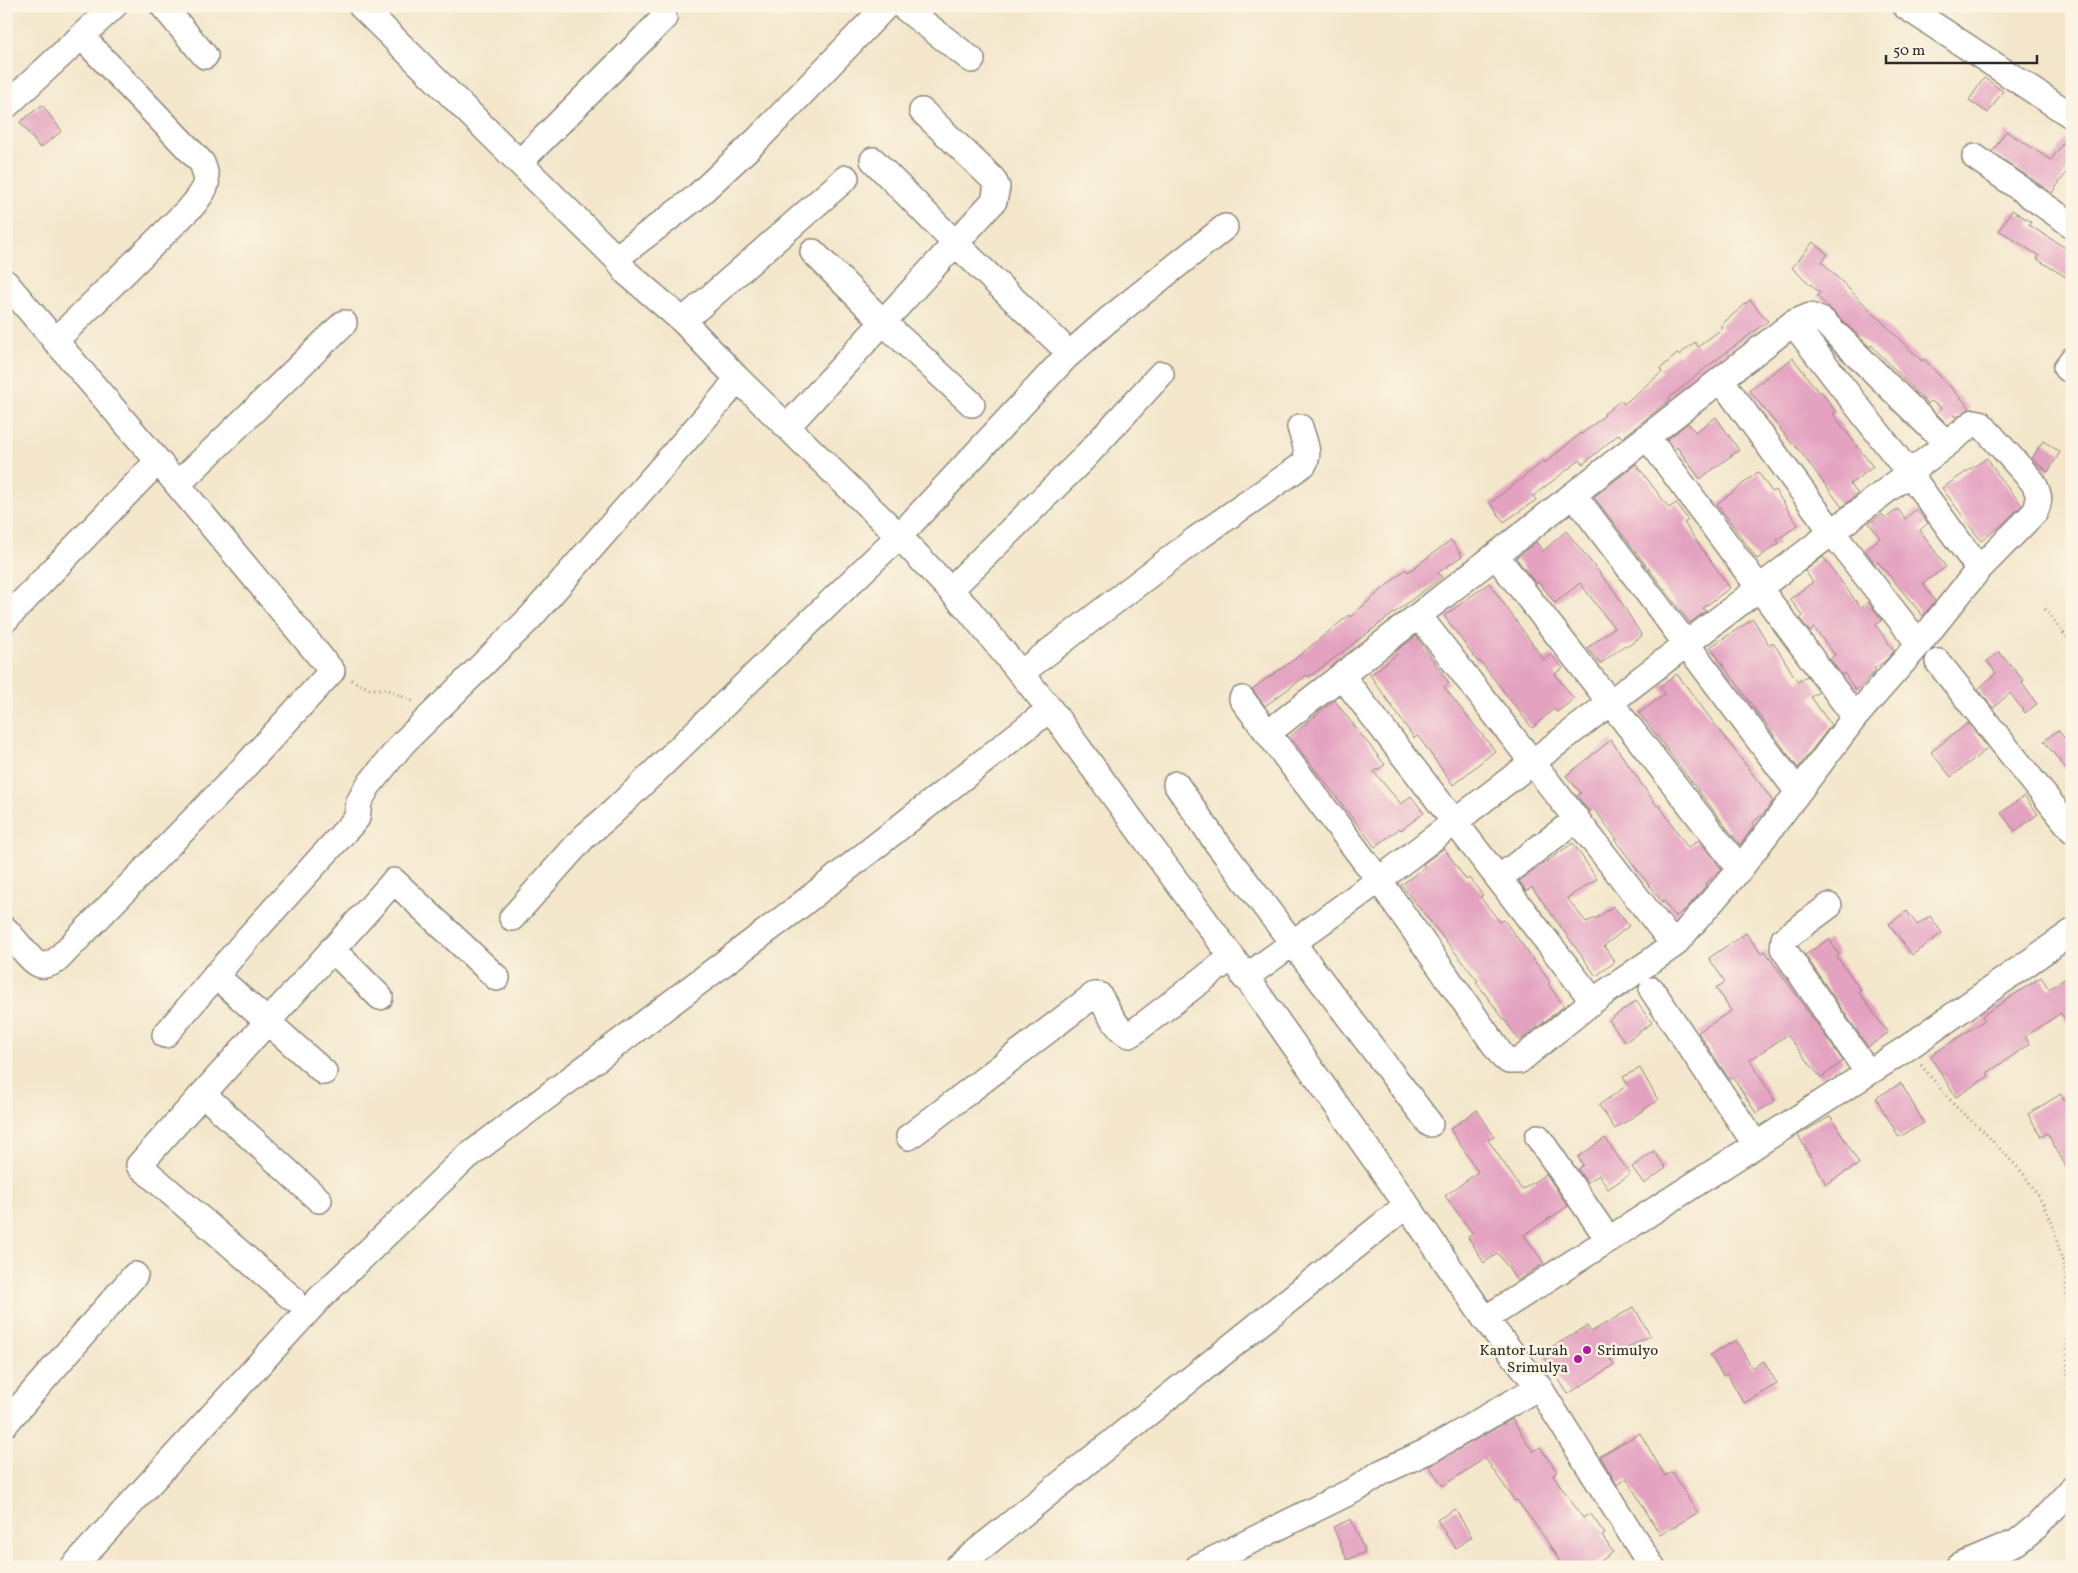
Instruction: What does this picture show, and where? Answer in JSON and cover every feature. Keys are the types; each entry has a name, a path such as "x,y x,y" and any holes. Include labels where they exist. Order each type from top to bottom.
{"street":[{"path":"6,106 114,6"},
{"path":"163,6 205,56"},
{"path":"616,258 694,199 758,140 886,6"},
{"path":"902,6 972,60"},
{"path":"1905,6 2072,116"},
{"path":"372,10 528,154 627,273 684,321 731,386 787,427 899,535 960,579 969,610 1032,663 1041,716 1243,969 1407,1205 1494,1313 1652,1567"},
{"path":"528,154 664,18"},
{"path":"56,341 194,204 204,189 208,178 202,163 82,37"},
{"path":"787,427 994,201 997,187 993,179 922,110"},
{"path":"1975,157 2072,226"},
{"path":"873,160 955,243 1058,342"},
{"path":"684,321 846,178"},
{"path":"512,918 584,837 611,814 899,535 1065,358 1108,320 1225,227"},
{"path":"813,252 884,323 972,404"},
{"path":"6,283 178,484 332,671 238,774 56,961 48,965 40,964 6,930"},
{"path":"1268,733 1793,323 1810,316 1822,321 1947,444"},
{"path":"178,484 344,323"},
{"path":"1793,323 1909,473 1979,568"},
{"path":"960,579 1082,460 1160,374"},
{"path":"1721,380 1832,532 1919,644"},
{"path":"164,1035 357,818 359,802 368,786 403,743 530,618 731,386"},
{"path":"909,1137 1094,995 1099,995 1118,1026 1125,1034 1130,1035 1243,969 1284,950 1379,880 1455,822 1974,422 1980,423 2033,482 2039,494 2040,502 2035,512 1979,568 1919,644 1855,717 1740,869 1674,945 1594,1001 1519,1061 1503,1057 1379,880 1242,699"},
{"path":"1032,663 1196,539 1304,464 1308,458 1300,427"},
{"path":"1648,438 1855,717"},
{"path":"6,618 158,461"},
{"path":"1574,495 1798,792"},
{"path":"1496,556 1740,869"},
{"path":"1419,616 1674,945"},
{"path":"1938,662 2072,830"},
{"path":"1342,676 1594,1001"},
{"path":"73,1567 318,1300 462,1160 796,908 1041,716"},
{"path":"1176,784 1216,842 1284,950 1430,1124"},
{"path":"1499,878 1577,819"},
{"path":"292,1298 139,1165 394,881 497,978"},
{"path":"1829,906 1784,939 1783,948 1868,1073"},
{"path":"1494,1313 1907,1048 2072,932"},
{"path":"332,949 380,997"},
{"path":"215,976 324,1072"},
{"path":"1652,990 1756,1145"},
{"path":"202,1094 319,1200"},
{"path":"1538,1137 1608,1239"},
{"path":"957,1567 1407,1205"},
{"path":"6,1423 135,1275"},
{"path":"1198,1567 1358,1488 1382,1472 1430,1450 1539,1387"},
{"path":"1958,1567 2017,1542 2037,1526 2071,1490"}],"path":[{"path":"2045,609 2072,644"},
{"path":"370,689 386,689 402,695 433,712"},
{"path":"1907,1048 1956,1107 1983,1131 2023,1174 2038,1195 2050,1220 2066,1274 2071,1490"}],"building":[{"path":"1984,78 2003,91 1988,113 1969,100"},
{"path":"42,105 62,131 40,148 20,122"},
{"path":"2072,130 2072,164 2052,193 1992,152 2006,131 2051,160"},
{"path":"2012,210 2031,222 2029,225 2072,252 2072,281 2037,259 2039,256 1999,230"},
{"path":"1813,242 1828,254 1822,262 1922,361 1924,359 1970,408 1957,417 1954,415 1956,418 1948,425 1936,413 1942,408 1931,401 1928,404 1871,345 1870,347 1817,296 1820,293 1792,268"},
{"path":"1750,300 1768,321 1708,366 1669,398 1670,400 1622,438 1619,434 1583,464 1580,460 1533,496 1536,500 1504,522 1490,503 1582,434 1621,400 1624,404 1662,372 1660,369 1677,354 1679,355 1695,342 1698,347 1723,328 1721,325"},
{"path":"1793,358 1819,393 1821,391 1836,412 1833,414 1873,467 1850,484 1858,494 1842,507 1805,458 1749,390"},
{"path":"1716,417 1739,450 1700,479 1677,447 1674,450 1667,440 1688,423 1695,432"},
{"path":"2043,441 2060,452 2048,472 2032,459"},
{"path":"1987,458 1999,477 2022,505 2002,525 1981,541 1942,488"},
{"path":"1636,464 1669,508 1676,503 1688,520 1684,523 1730,588 1703,608 1706,611 1690,623 1594,497"},
{"path":"1758,472 1772,492 1775,490 1798,525 1777,540 1779,543 1757,559 1717,504"},
{"path":"1898,509 1905,519 1916,509 1928,523 1920,530 1946,567 1923,583 1935,601 1923,616 1878,562 1875,564 1865,550 1880,538 1869,523 1882,514 1886,518"},
{"path":"1566,531 1615,592 1642,636 1627,647 1625,645 1600,664 1587,648 1614,628 1580,583 1555,603 1538,581 1536,584 1516,558 1536,542 1543,551"},
{"path":"1451,540 1462,556 1438,573 1442,577 1309,677 1307,675 1265,706 1252,689 1295,659 1349,615 1350,617 1406,569 1408,572"},
{"path":"1823,557 1861,608 1868,602 1882,620 1876,625 1894,651 1874,669 1876,671 1856,691 1844,673 1842,675 1830,659 1835,655 1814,628 1810,632 1800,619 1803,616 1790,599 1813,582 1805,571"},
{"path":"1489,583 1544,660 1551,654 1563,668 1555,674 1574,699 1557,712 1554,709 1532,728 1480,661 1478,662 1444,616"},
{"path":"1753,619 1769,645 1773,642 1798,682 1807,676 1819,692 1811,697 1831,725 1798,768 1710,647"},
{"path":"1416,636 1449,683 1444,687 1495,751 1453,785 1418,736 1414,738 1370,675"},
{"path":"1999,652 2024,681 2021,682 2037,704 2025,713 2010,693 1993,708 1978,689 1996,673 1987,661"},
{"path":"1677,674 1773,801 1764,813 1752,823 1754,826 1740,845 1639,713 1665,694 1660,687"},
{"path":"1334,700 1385,765 1374,772 1401,804 1411,796 1424,813 1375,847 1290,737"},
{"path":"1968,723 1988,748 1951,777 1931,752"},
{"path":"2058,730 2072,748 2072,777 2044,741"},
{"path":"1611,740 1688,848 1699,840 1721,869 1705,884 1706,886 1686,909 1675,917 1642,876 1593,808 1589,812 1577,796 1581,793 1566,776"},
{"path":"2024,796 2038,814 2015,831 2001,813"},
{"path":"1573,843 1597,879 1567,898 1586,922 1599,917 1613,906 1629,926 1604,946 1615,962 1596,976 1532,887 1526,891 1519,881"},
{"path":"1444,848 1466,880 1469,878 1483,895 1480,897 1500,922 1504,920 1550,982 1548,984 1564,1006 1520,1041 1476,982 1478,981 1401,885 1425,867 1423,864"},
{"path":"1907,911 1917,925 1930,916 1942,933 1912,955 1889,924"},
{"path":"1746,933 1761,954 1765,951 1843,1061 1821,1078 1787,1035 1750,1060 1775,1101 1756,1113 1733,1077 1729,1079 1698,1032 1731,1011 1716,988 1725,982 1709,958"},
{"path":"1829,939 1839,955 1837,957 1861,990 1859,992 1888,1033 1868,1047 1805,955"},
{"path":"2072,974 2072,1031 2061,1013 2025,1037 2030,1044 1987,1073 1989,1076 1956,1097 1930,1056 1985,1020 1982,1016 2041,977 2049,989"},
{"path":"1636,1001 1652,1023 1625,1042 1609,1020"},
{"path":"1640,1068 1658,1100 1615,1129 1599,1105 1628,1085 1623,1077"},
{"path":"1901,1083 1924,1123 1899,1137 1876,1098"},
{"path":"2061,1094 2072,1113 2072,1177 2047,1133 2041,1137 2028,1114"},
{"path":"1477,1110 1494,1136 1488,1140 1522,1190 1546,1174 1568,1206 1524,1235 1544,1263 1517,1281 1498,1253 1484,1263 1468,1237 1473,1234 1445,1196 1478,1172 1450,1129"},
{"path":"1831,1116 1859,1164 1826,1184 1798,1135"},
{"path":"1605,1138 1630,1174 1608,1189 1599,1175 1587,1183 1578,1169 1583,1165 1578,1157"},
{"path":"1654,1151 1666,1168 1644,1184 1632,1167"},
{"name":"Kantor Lurah Srimulya","path":"1634,1307 1650,1335 1610,1359 1614,1365 1568,1394 1542,1353 1587,1326 1591,1332"},
{"path":"1736,1340 1752,1368 1764,1361 1777,1384 1744,1403 1727,1374 1723,1376 1710,1355"},
{"path":"1512,1419 1533,1452 1540,1447 1557,1472 1553,1475 1583,1518 1590,1513 1605,1534 1602,1536 1613,1552 1593,1567 1563,1567 1545,1538 1517,1500 1515,1501 1485,1458 1443,1486 1429,1466"},
{"path":"1640,1433 1665,1476 1673,1472 1697,1513 1660,1535 1627,1479 1617,1485 1600,1456"},
{"path":"1455,1509 1472,1537 1455,1548 1437,1520"},
{"path":"1351,1519 1365,1552 1347,1560 1333,1527"}],"place":[{"name":"Srimulyo","path":"1587,1350"},
{"name":"Kantor Lurah Srimulya","path":"1578,1359"}]}
